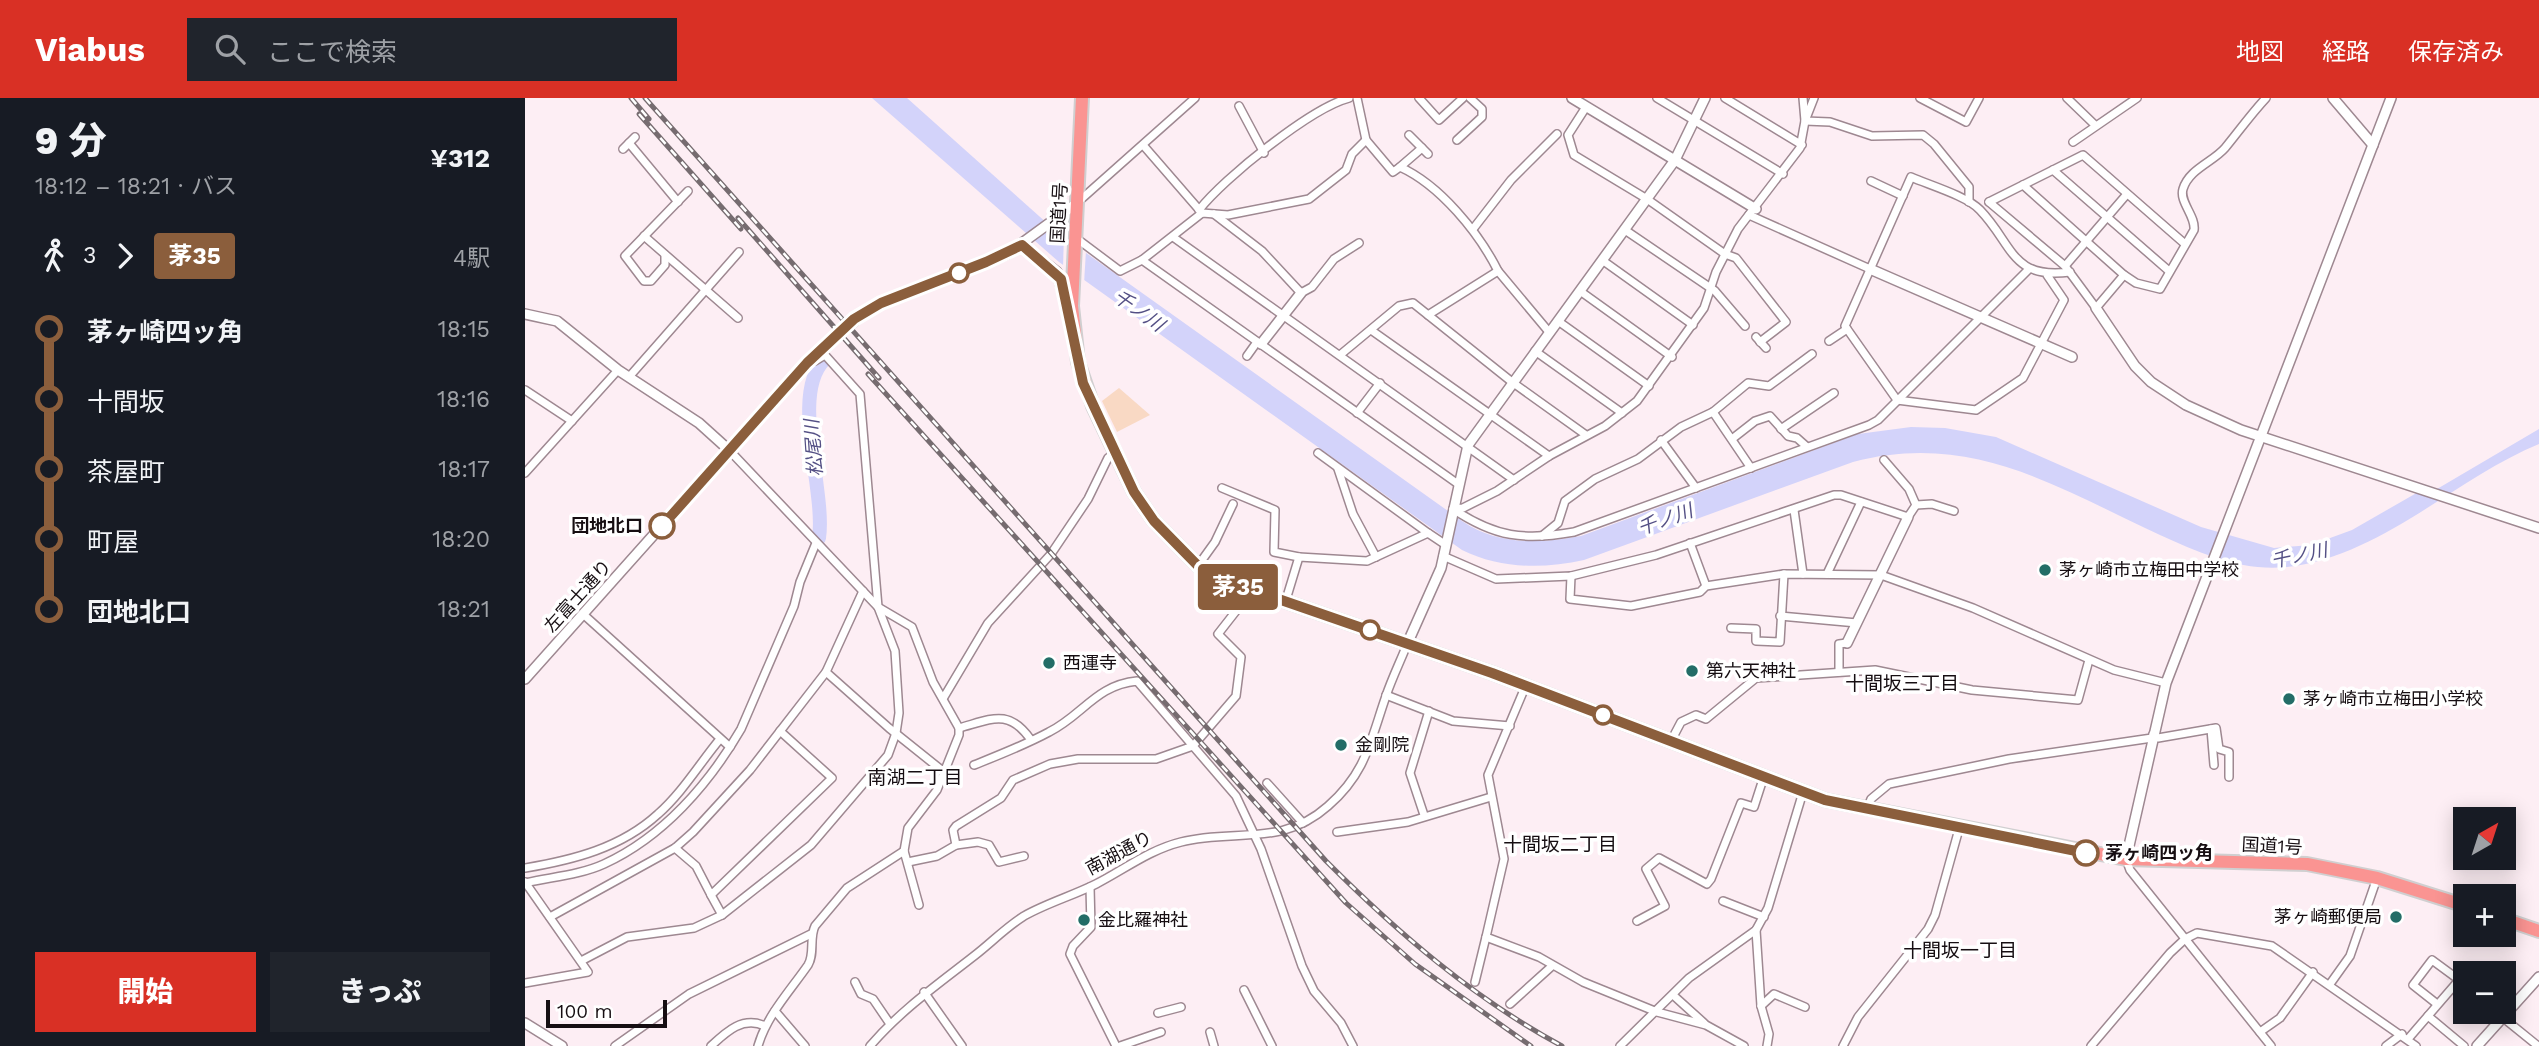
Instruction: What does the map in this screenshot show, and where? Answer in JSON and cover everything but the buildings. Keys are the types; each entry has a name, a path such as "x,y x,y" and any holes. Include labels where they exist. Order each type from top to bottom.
{"highway":[{"name":"国道1号","path":"1082,98 1073,276 1073,333 1083,383 1148,514 1206,574 1527,685 1803,792 1867,810 2126,859 2307,864 2377,878 2453,902"},
{"path":"2516,923 2539,931"}],"street":[{"path":"1077,203 1195,98"},
{"path":"1075,240 1120,271 1142,260 1201,212 1211,195 1264,153 1315,115 1349,98"},
{"path":"1357,98 1366,139 1393,172 1425,151 1409,135"},
{"path":"1419,98 1439,120 1463,98"},
{"path":"1457,140 1482,117 1482,109 1470,98"},
{"path":"1572,98 1675,160 1752,212 1870,269 2072,357"},
{"path":"1657,98 1783,174"},
{"path":"1409,642 1437,579 1468,445 1488,413 1675,160 1705,98"},
{"path":"1725,98 1802,145"},
{"path":"1453,509 1463,508 1605,426 1649,386 1693,326 1724,254 1802,145 1805,121 1803,98"},
{"path":"1805,121 1814,98"},
{"path":"1920,98 1966,122 1979,98"},
{"path":"2067,98 2095,125"},
{"path":"2073,142 2137,98"},
{"path":"2023,185 2124,275 2136,283 2160,289 2194,230 2195,222 2182,194 2183,188 2194,172 2224,148 2244,120 2266,98"},
{"path":"2333,98 2373,145"},
{"path":"2271,1046 2130,870 2126,859 2166,683 2391,98"},
{"path":"1239,106 1264,153"},
{"path":"1586,107 1568,135 1574,155 1647,199 1724,254 1736,258 1786,321 1761,342"},
{"path":"1805,121 1830,122 1872,136 1923,135 1934,144 1969,187 1969,202"},
{"path":"1473,229 1511,180 1557,134"},
{"path":"635,137 626,146 678,202"},
{"path":"1143,145 1201,212 1228,215 1310,199 1346,170 1352,154 1366,139"},
{"path":"1979,208 2083,155 2185,244"},
{"path":"1401,167 1422,178 1473,229 1498,271 1549,332"},
{"path":"2053,170 2169,271"},
{"path":"2047,275 2064,300 2023,378 1976,410 1897,400 1845,326 1911,177 1979,208 2004,243 2029,269 2047,275 2068,269 2086,242 2127,194"},
{"path":"1871,181 1903,196"},
{"path":"665,255 665,265 651,281 644,281 625,256 688,191"},
{"path":"1989,202 2068,269 2135,366 2151,382 2186,404 2261,437 2539,528"},
{"name":"左富士通り","path":"525,679 807,363 867,310 1023,244 1077,203"},
{"path":"1213,213 1262,251 1301,293"},
{"path":"1625,230 1716,292 1745,326"},
{"path":"644,236 738,318"},
{"path":"1173,237 1514,480"},
{"path":"1247,356 1301,293 1312,287 1334,259 1359,243"},
{"path":"1023,244 1061,279 1073,333"},
{"path":"629,377 739,252"},
{"path":"1142,260 1458,484"},
{"path":"1602,260 1693,326"},
{"path":"1453,509 1479,526 1501,534 1541,537 1596,526 1806,446 1869,425 2029,269"},
{"path":"1428,315 1498,271"},
{"path":"2096,309 2124,275"},
{"path":"1580,291 1672,356"},
{"path":"1340,355 1399,306 1413,303 1512,382 1586,435"},
{"path":"525,314 557,321 618,370 681,409 730,451 878,607 912,627 933,682 944,697 959,728 937,790 908,828 904,851 919,905"},
{"path":"1557,321 1649,386"},
{"path":"1829,341 1847,329"},
{"path":"1371,330 1549,456"},
{"path":"1535,351 1622,413"},
{"path":"1541,537 1557,523 1565,501 1595,479 1638,459 1688,422 1713,412 1739,388 1748,383 1769,386 1812,354"},
{"path":"581,961 627,937 694,928 722,915 811,845 888,755 896,733 899,713 895,651 878,607 860,394 825,355 807,363"},
{"path":"525,473 618,370"},
{"path":"1357,413 1380,383"},
{"path":"525,390 572,421"},
{"path":"1781,429 1793,418 1834,393"},
{"path":"1713,412 1751,468"},
{"path":"1732,439 1755,421 1770,416 1781,429 1806,446"},
{"path":"1661,440 1696,488"},
{"path":"944,697 988,623 1051,554 1088,499 1108,458 1115,452"},
{"path":"1318,453 1446,545"},
{"path":"1884,460 1909,489 1916,505"},
{"path":"1339,469 1340,480 1353,514 1377,557"},
{"path":"1222,488 1275,510 1274,552 1359,562 1377,557 1428,533"},
{"path":"1443,556 1489,578 1571,576 1655,555 1834,495 1908,517"},
{"path":"1827,573 1861,502"},
{"path":"1197,567 1215,542 1233,504"},
{"path":"1916,505 1932,504 1954,511"},
{"path":"1839,672 1839,644 1847,643 1916,505"},
{"path":"1794,510 1803,574"},
{"path":"525,983 588,972 525,883 604,864 668,824 730,747 756,697 794,606 800,582 816,542"},
{"path":"1690,543 1706,586"},
{"path":"1285,603 1299,557"},
{"path":"1571,576 1570,599 1631,606 1700,592 1706,586 1784,574 1881,575 1973,608 2089,660 2137,678 2158,679 2166,683"},
{"path":"1731,628 1756,629 1756,641 1780,642 1784,574"},
{"path":"956,845 953,830 956,826 1001,798 1013,780 1037,769 1078,759 1156,759 1193,746 1236,696 1241,657 1219,634 1236,611 1245,589"},
{"path":"550,918 675,848 732,791 826,672 863,591"},
{"path":"583,614 730,747"},
{"path":"1780,615 1857,623"},
{"name":"南湖通り","path":"870,1046 924,992 1022,917 1090,887 1151,851 1183,841 1254,837 1303,823 1326,808 1362,768 1386,695 1409,642"},
{"path":"1671,741 1681,722 1696,715 1706,719 1756,678 1875,670 1972,690 2078,700 2089,660"},
{"path":"826,672 944,772"},
{"path":"974,765 1068,721 1105,689 1137,681 1236,796 1302,966 1314,991 1341,1023 1353,1046"},
{"path":"1475,982 1504,859 1491,797 1489,768 1527,685"},
{"path":"1386,695 1453,721 1510,726"},
{"path":"1425,815 1411,773 1429,711"},
{"path":"959,728 995,718 1008,718 1017,722 1031,740"},
{"path":"1867,810 1871,799 1889,784 2009,759 2216,728 2219,749 2229,752 2229,777"},
{"path":"2211,729 2214,765"},
{"path":"712,895 832,778 780,732"},
{"path":"525,868 572,860 600,851 656,816 720,739"},
{"path":"1637,921 1665,906 1646,869 1659,858 1707,884 1711,880 1741,803 1754,807 1764,776"},
{"path":"1267,783 1303,823"},
{"path":"1620,1046 1689,978 1756,930 1764,917 1803,792"},
{"path":"1337,832 1408,822 1491,797"},
{"path":"1843,1046 1859,1017 1928,929 1935,915 1959,829"},
{"path":"908,862 937,856 956,845 978,842 989,845 999,862 1024,856"},
{"path":"675,848 696,866 722,915"},
{"path":"616,1046 689,994 811,934 847,888 904,851"},
{"path":"2330,984 2350,956 2377,878"},
{"path":"1090,887 1091,927 1073,946 1070,954 1118,1046 1161,1032"},
{"path":"1723,901 1764,917"},
{"path":"1756,930 1761,1006 1769,1034 1767,1046"},
{"path":"2091,1046 2185,939 2197,933 2267,944 2313,972 2416,1046"},
{"path":"758,1046 765,1026 809,964 811,934"},
{"path":"1486,937 1539,957 1552,966 1657,1012 1706,1025"},
{"path":"2437,1004 2413,985 2432,960 2453,975"},
{"path":"1510,1004 1552,966"},
{"path":"2260,1032 2280,1017 2313,972"},
{"path":"2516,998 2539,977"},
{"path":"855,982 861,994 873,999 890,1024"},
{"path":"1244,990 1272,1046"},
{"path":"2386,1046 2405,1036 2453,990"},
{"path":"924,992 962,1046"},
{"path":"1761,1006 1774,994 1805,1007"},
{"path":"1673,995 1706,1025 1744,1046"},
{"path":"1158,1013 1181,1007"},
{"path":"775,1011 805,1046"},
{"path":"2428,1016 2464,1046"},
{"path":"711,1046 738,1025 755,1021 765,1026"},
{"path":"525,1023 562,1046"},
{"path":"2477,1046 2492,1024"},
{"path":"2511,1024 2538,1046"},
{"path":"1210,1032 1214,1046"}],"shaded area":[{"path":"1119,388 1150,415 1117,432 1102,401"}],"water":[{"name":"千ノ川","path":"872,98 907,98 1058,233 1462,521 1489,535 1534,541 1581,536 1858,434 1911,427 1945,428 1996,437 2201,527 2274,548 2311,545 2352,530 2427,487 2437,489 2539,429 2539,444 2477,476 2417,514 2354,548 2322,560 2287,567 2254,567 2222,560 2175,542 2085,499 2012,469 1975,459 1937,454 1896,454 1853,462 1584,560 1537,566 1491,561 1462,550 1059,262"}],"pier":[{"path":"1064,233 1086,250 1084,284 1063,268"}],"waterway":[{"name":"松尾川","path":"819,538 820,518 809,419 814,376 824,360"}],"railway":[{"path":"631,98 649,119"},
{"path":"645,98 1326,861 1380,913 1437,962 1498,1007 1562,1046"},
{"path":"639,114 741,229"},
{"path":"738,218 879,378"},
{"path":"868,374 1346,903 1415,964 1531,1046"}],"bus line":[{"name":"茅35","path":"662,526 807,363 854,319 881,303 1007,254 1022,245 1057,272 1061,279 1083,383 1134,492 1148,514 1178,549 1206,574 1527,685 1825,800 2086,853"}],"place":[{"name":"団地北口","path":"662,526"},
{"name":"茅ヶ崎市立梅田中学校","path":"2045,570"},
{"name":"西運寺","path":"1049,663"},
{"name":"第六天神社","path":"1692,671"},
{"name":"茅ヶ崎市立梅田小学校","path":"2289,699"},
{"name":"金剛院","path":"1341,745"},
{"name":"茅ヶ崎四ッ角","path":"2086,853"},
{"name":"茅ヶ崎郵便局","path":"2396,917"},
{"name":"金比羅神社","path":"1084,920"}],"district":[{"name":"十間坂三丁目","path":"1902,683"},
{"name":"南湖二丁目","path":"915,777"},
{"name":"十間坂二丁目","path":"1560,844"},
{"name":"十間坂一丁目","path":"1960,950"}]}
